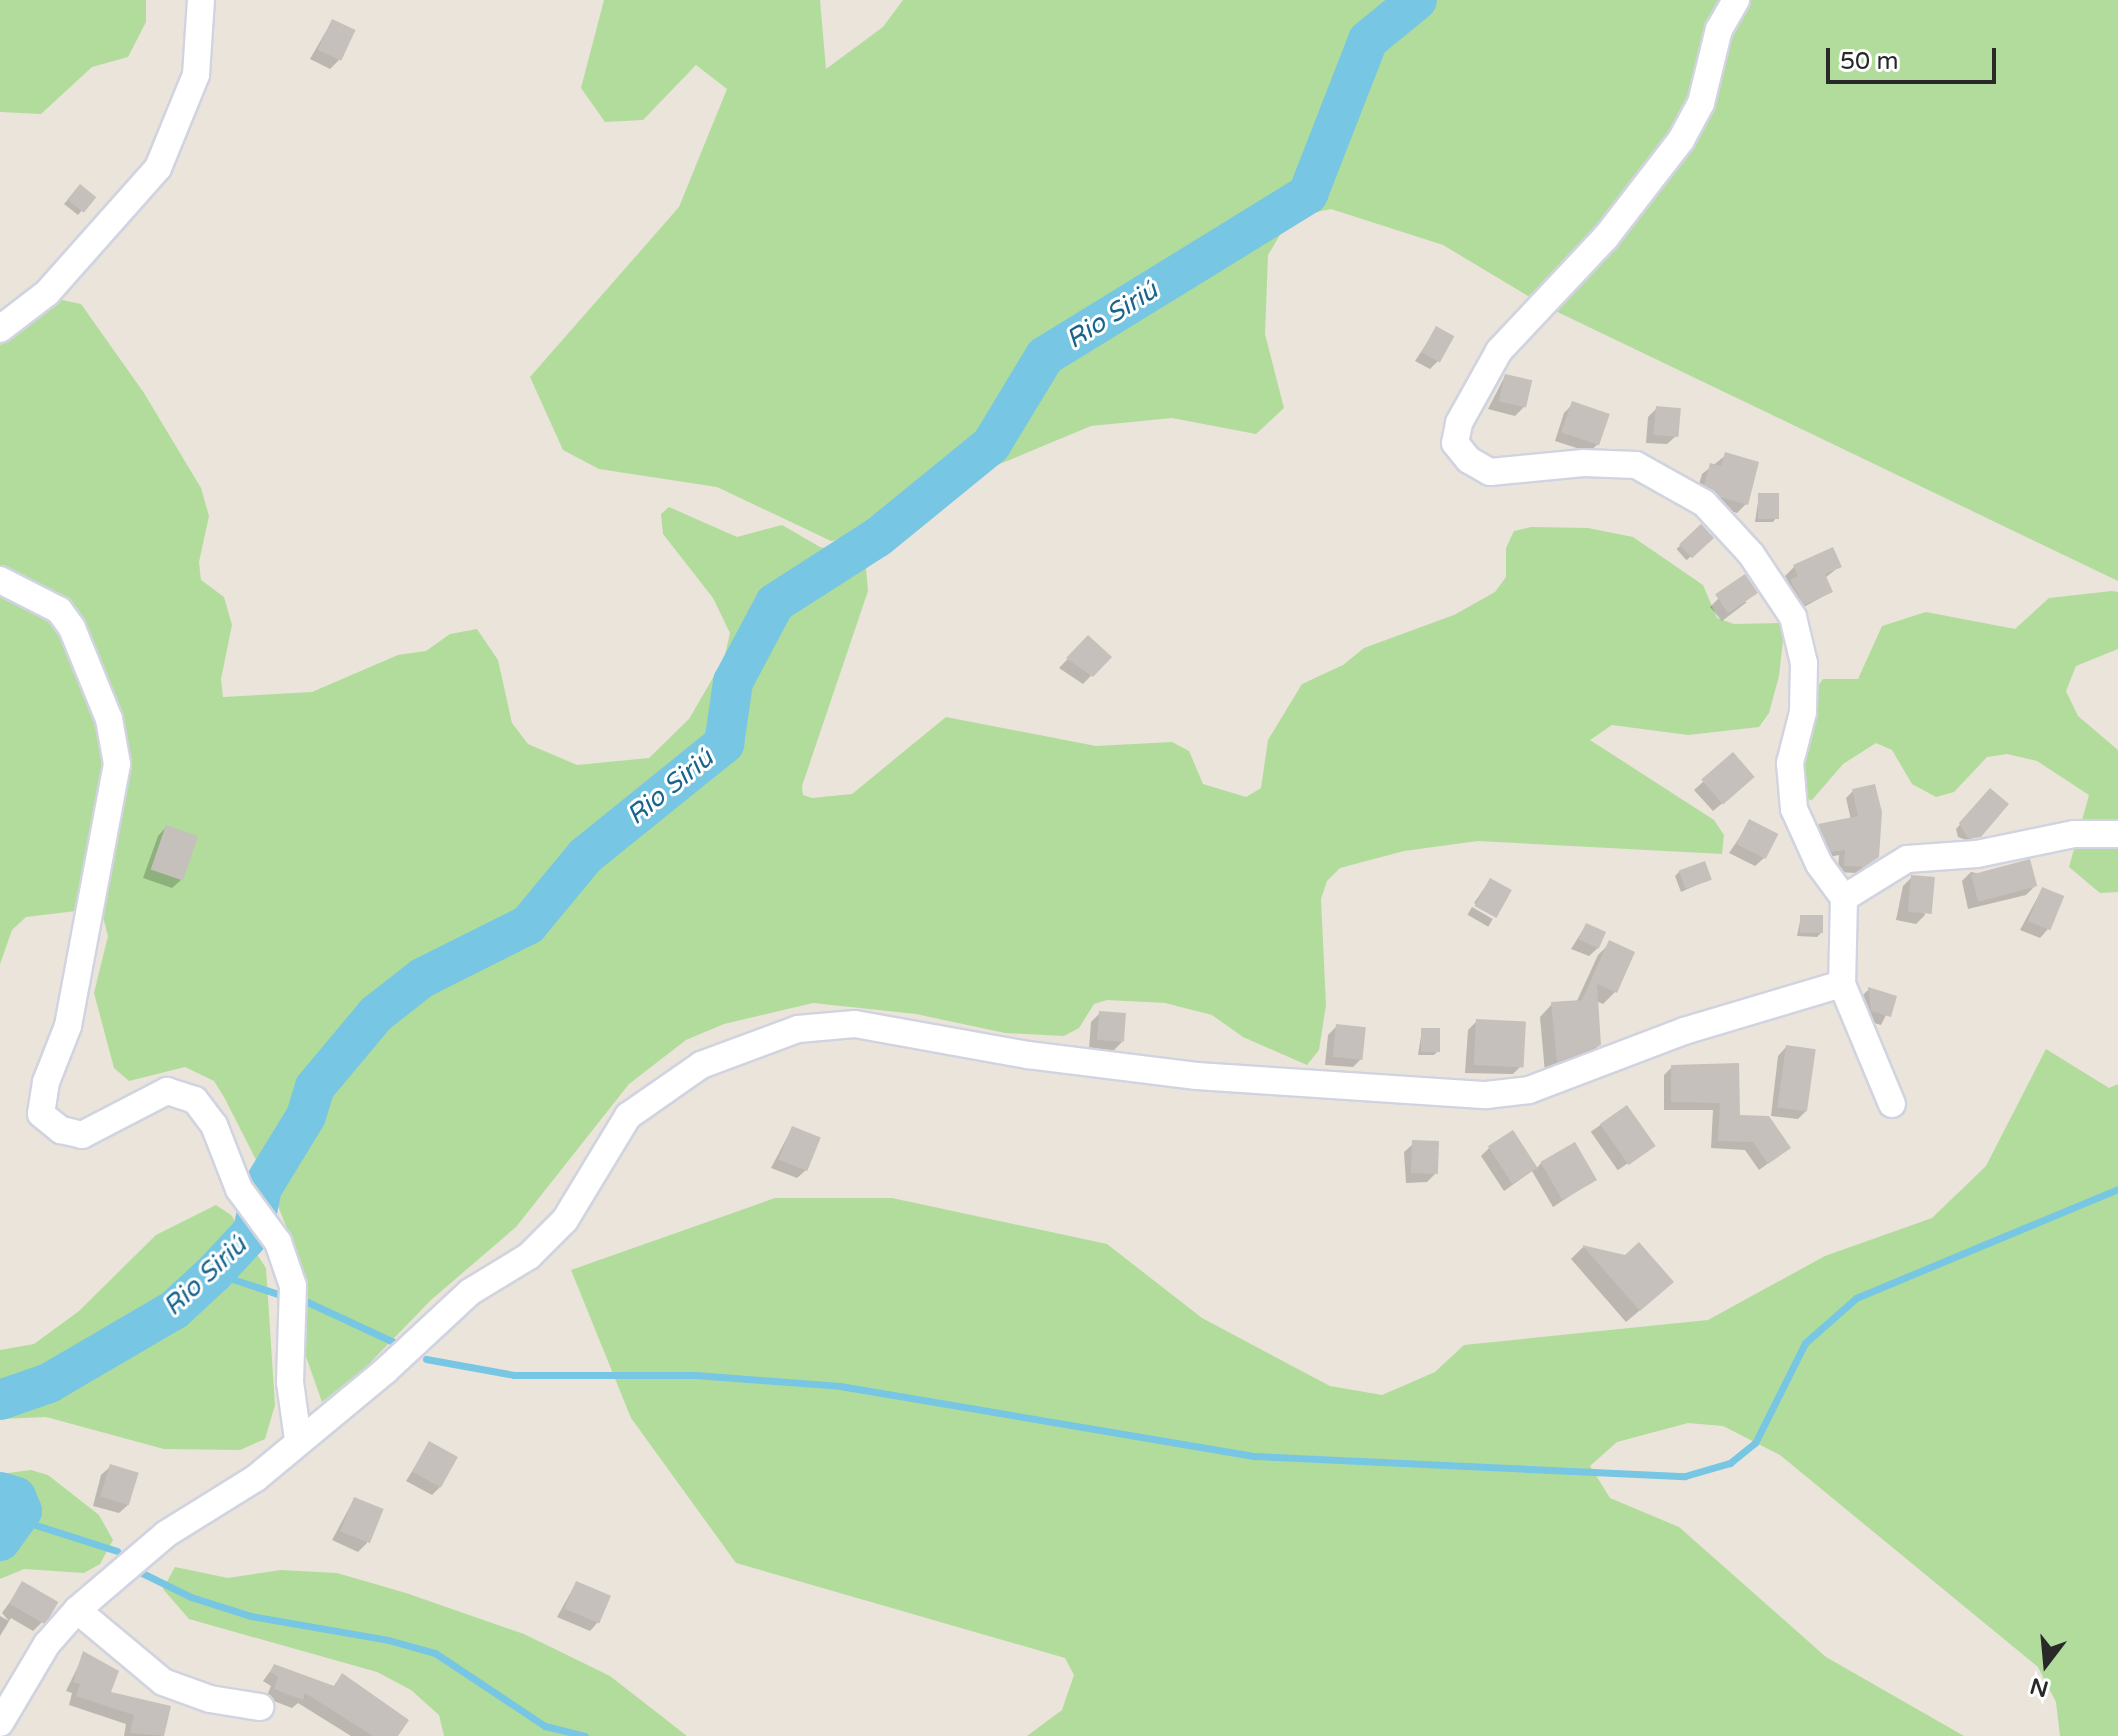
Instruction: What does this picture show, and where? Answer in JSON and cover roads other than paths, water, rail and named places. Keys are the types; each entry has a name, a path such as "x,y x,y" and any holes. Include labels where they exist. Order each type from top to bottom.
{"street":[{"path":"0,329 47,293 158,168 196,75 201,0"},
{"path":"1736,0 1719,29 1701,103 1681,140 1606,237 1499,351 1459,423 1455,443 1469,460 1490,472 1584,463 1636,465 1704,503 1751,554 1793,617 1804,663 1803,712 1790,763 1794,809 1819,864 1844,898 1842,984 1892,1104"},
{"path":"0,580 59,610 72,628 109,719 117,764 68,1026 46,1082 41,1114 61,1130 82,1135 167,1091 195,1100 214,1125 246,1198 265,1219 293,1286 290,1382 298,1440"},
{"path":"1844,898 1907,859 1977,854 2074,834 2118,834"},
{"path":"0,1723 47,1644 77,1610 166,1534 256,1478 298,1440 385,1371 470,1292 529,1256 565,1220 628,1116 701,1065 798,1029 855,1024 903,1029 1028,1055 1197,1076 1486,1095 1529,1090 1684,1031 1842,984"},
{"path":"77,1610 163,1682 210,1699 260,1707"}],"waterway":[{"name":"Rio Siriú","path":"0,1400 49,1383 174,1310 214,1273 253,1231 262,1188 306,1116 315,1087 376,1014 422,978 528,925 585,856 724,744 733,682 775,603 878,537 991,445 1045,356 1308,194 1368,40 1417,0"},
{"path":"426,1359 514,1375 695,1375 840,1386 1255,1456 1685,1476 1730,1463 1755,1443 1805,1343 1856,1298 2118,1189"},
{"path":"214,1273 281,1295"},
{"path":"301,1299 396,1343"},
{"name":"Rio Siriú","path":"0,1492 16,1497 22,1511 0,1541"},
{"path":"20,1520 117,1551"},
{"path":"140,1572 191,1597 251,1616 388,1640 435,1653 545,1726 585,1736"}]}
